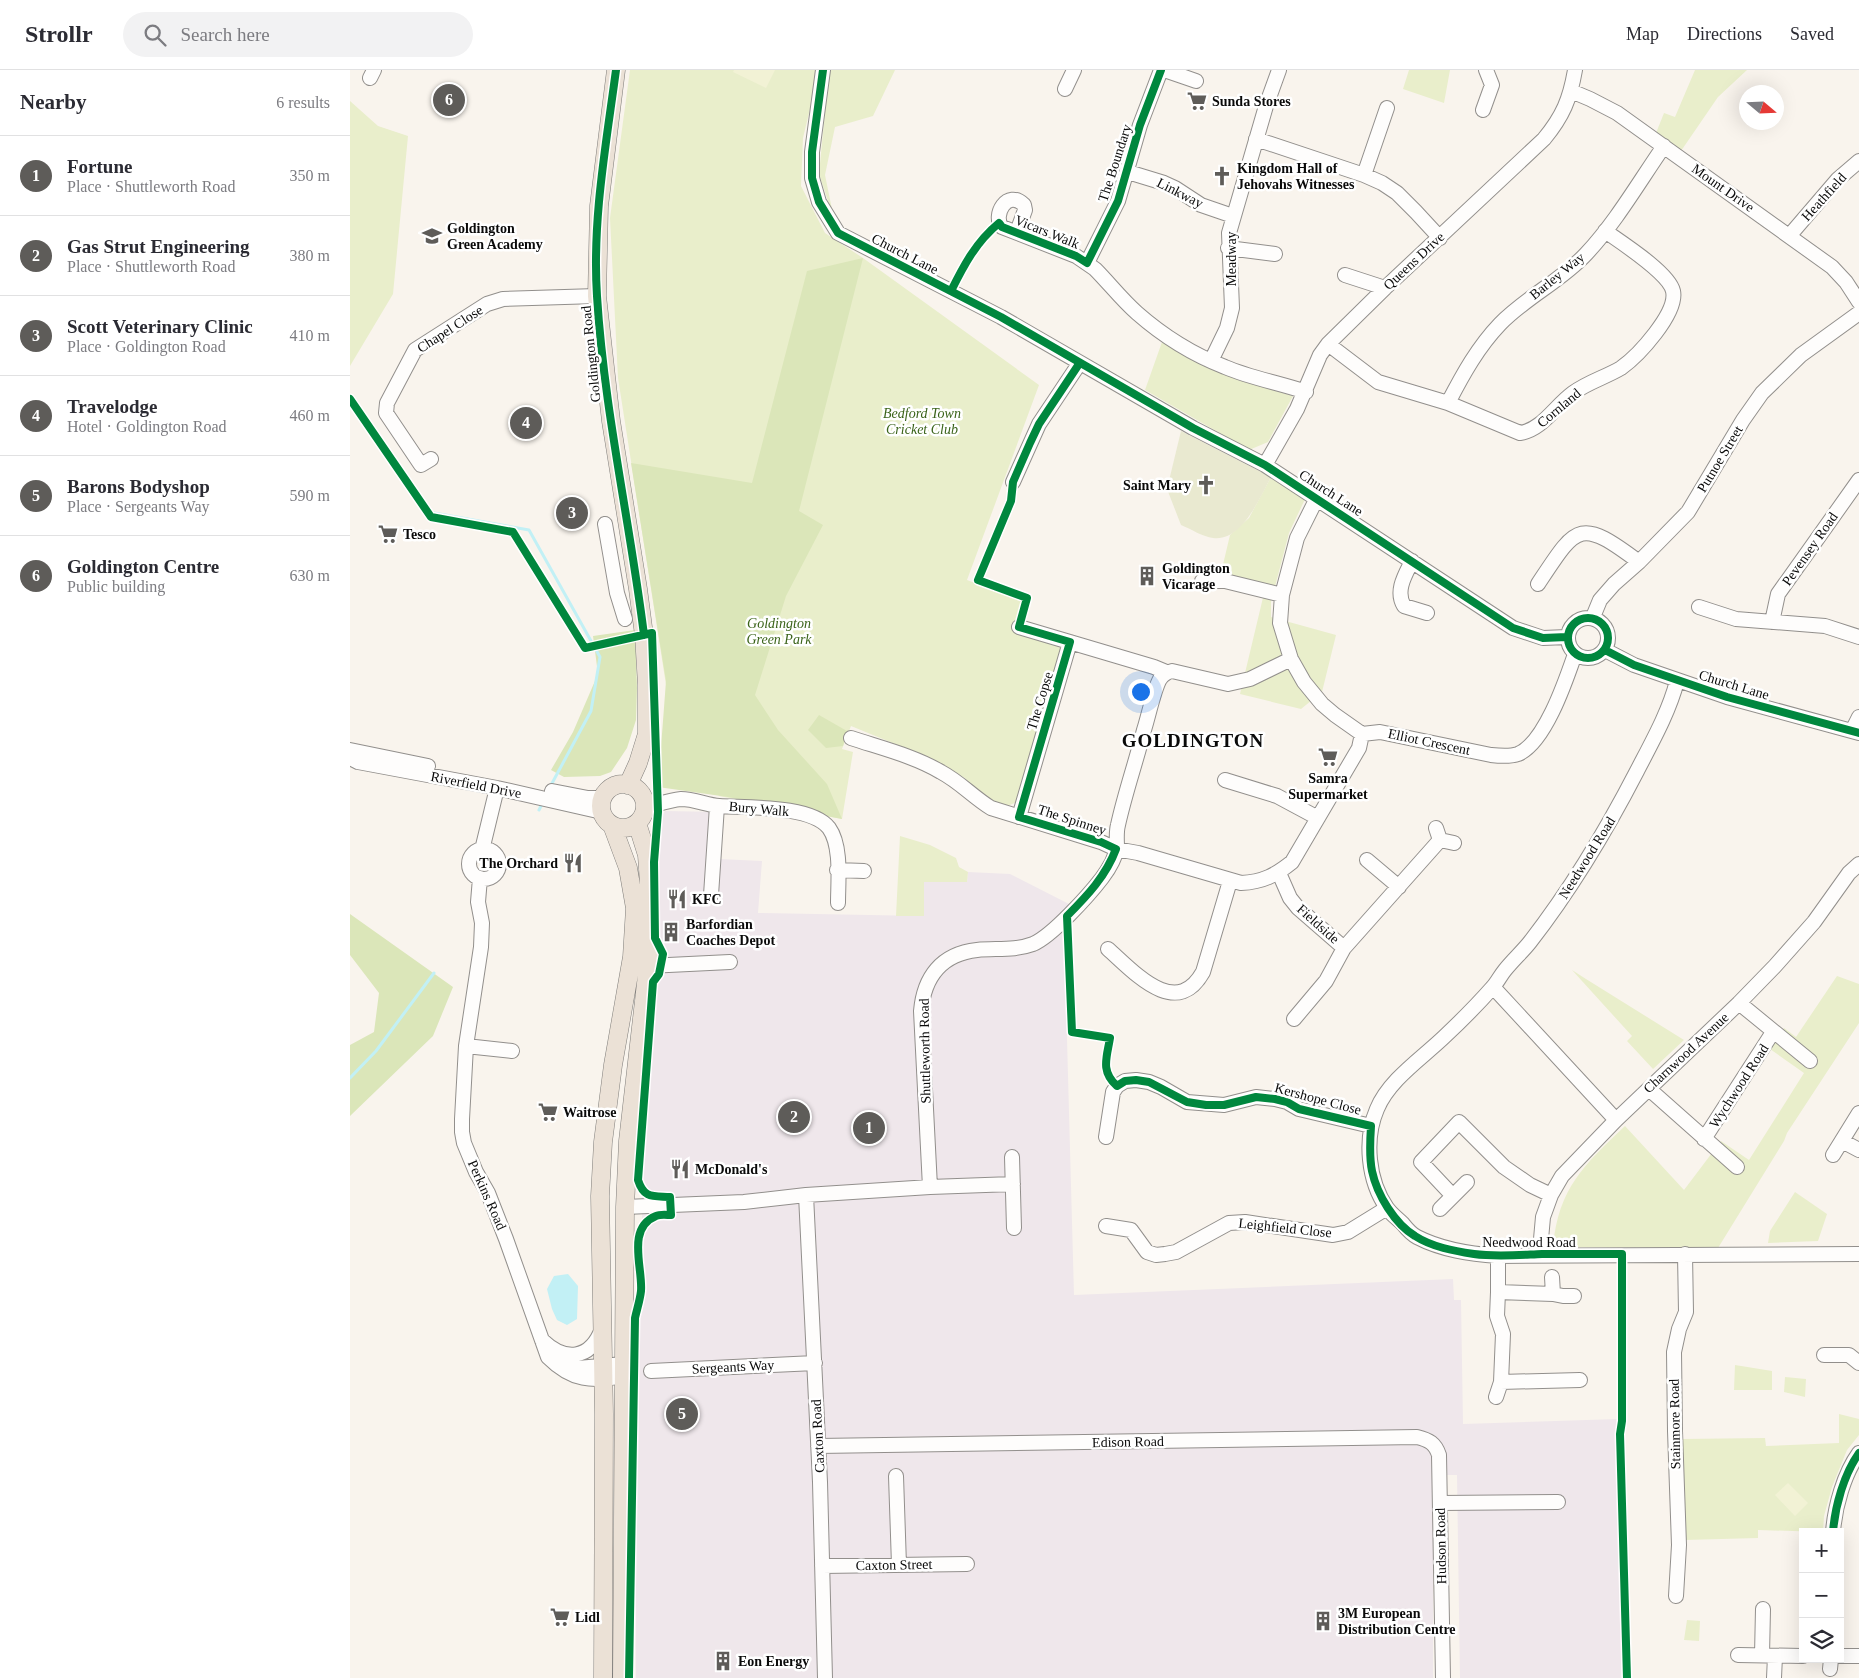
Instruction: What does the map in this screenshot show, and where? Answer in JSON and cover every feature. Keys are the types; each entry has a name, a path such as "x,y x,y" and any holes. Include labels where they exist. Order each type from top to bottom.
{"main road":[{"name":"Goldington Road","path":"616,70 599,206 597,296 609,404 644,635 647,684 646,734 638,763 628,785"},
{"path":"598,808 608,789 620,784 628,785 640,792 644,800 640,816 647,855 649,883 648,966 628,1141 625,1207 622,1678"},
{"path":"598,808 619,828 629,827 640,816"},
{"path":"598,808 628,868 635,908 632,957 613,1065 603,1142 600,1196 603,1373 603,1678"}],"street":[{"name":"Church Lane","path":"823,70 812,152 812,178 819,202 838,233 846,239 1001,317 1079,364 1193,428 1265,465 1513,628 1543,638 1567,637"},
{"path":"1065,89 1074,70"},
{"path":"1162,70 1196,81"},
{"name":"The Boundary","path":"1087,263 1118,201 1128,172 1140,125 1162,70"},
{"name":"Meadway","path":"1211,361 1231,318 1229,232 1256,139 1279,70"},
{"path":"1484,110 1492,85 1486,70"},
{"name":"Queens Drive","path":"1265,465 1306,392 1320,355 1328,344 1544,139 1557,124 1566,108 1572,92 1575,70"},
{"name":"Mount Drive","path":"1572,92 1617,113 1790,235 1832,267 1846,282 1859,302"},
{"path":"1364,175 1387,108"},
{"path":"1256,139 1364,175 1382,183 1397,193 1440,238"},
{"name":"Barley Way","path":"1448,402 1475,355 1501,323 1569,270 1586,254 1605,231 1664,146"},
{"name":"Heathfield","path":"1790,235 1838,179 1859,161"},
{"name":"Linkway","path":"1128,172 1175,188 1201,205 1233,216"},
{"name":"Cornland","path":"1328,344 1378,382 1448,402 1504,428 1520,433 1530,432 1574,392 1621,368 1649,342 1672,305 1673,293 1670,283 1660,272 1605,231"},
{"name":"Vicars Walk","path":"1017,232 1076,256 1087,263 1141,317 1176,342 1211,361 1237,372 1284,384 1306,392"},
{"path":"1228,248 1275,254"},
{"path":"1346,275 1385,288"},
{"name":"Chapel Close","path":"431,459 421,466 386,413 387,403 415,350 487,304 503,299 597,296"},
{"name":"Putnoe Street","path":"1593,617 1600,600 1614,584 1640,562 1688,512 1743,420 1762,393 1801,355 1859,313"},
{"path":"1013,482 1040,424 1079,364"},
{"name":"Pevensey Road","path":"1772,622 1778,594 1859,480"},
{"path":"1317,498 1297,538 1282,595 1280,623 1291,658 1304,682 1322,704 1362,734"},
{"path":"605,524 617,593 625,619"},
{"path":"1538,584 1563,546 1571,538 1590,532 1612,542 1640,562"},
{"path":"608,544 630,539"},
{"path":"1412,561 1400,592 1401,600 1404,606 1427,613"},
{"path":"1202,581 1224,581 1282,595"},
{"path":"617,593 638,589"},
{"path":"1699,607 1736,618 1825,626 1859,637"},
{"path":"1593,617 1602,622 1607,630 1609,640 1605,650 1598,656 1587,658 1575,654 1569,646 1567,637 1570,626 1581,618 1593,617"},
{"path":"1020,627 1166,672 1172,671 1228,684 1250,679 1291,658"},
{"name":"The Copse","path":"1019,817 1070,642"},
{"name":"Church Lane","path":"1605,650 1634,665 1677,681 1782,713 1855,732"},
{"name":"Elliot Crescent","path":"1362,734 1380,732 1491,755 1506,756 1518,754 1539,736 1546,725 1575,654"},
{"name":"Shuttleworth Road","path":"930,1187 921,1011 923,995 928,981 947,960 962,953 978,950 1020,948 1035,943 1081,902 1101,879 1111,864 1116,849 1117,827 1160,679 1166,672"},
{"name":"Needwood Road","path":"1677,681 1673,698 1647,752 1600,840 1554,909 1493,987 1398,1080 1377,1108 1371,1126 1370,1150 1372,1170 1378,1191 1387,1208 1414,1236 1452,1250 1498,1256 1542,1254 1859,1254"},
{"path":"1855,732 1859,717"},
{"name":"The Spinney","path":"851,738 940,771 960,783 975,798 991,808 1101,842 1116,849 1230,881 1253,883 1279,873 1292,862 1358,748 1362,734"},
{"name":"Riverfield Drive","path":"350,750 564,798 598,808"},
{"name":"Riverfield Drive","path":"350,758 358,762 497,788 564,798"},
{"path":"1225,780 1277,796 1318,818"},
{"path":"482,850 497,788"},
{"name":"Bury Walk","path":"640,816 683,799 717,806 796,812 814,818 828,827 835,838 838,855 838,903"},
{"path":"711,896 717,806"},
{"name":"Fieldside","path":"1294,1019 1326,981 1344,948 1443,837"},
{"path":"482,850 492,852 498,861 494,875 489,878 480,878 472,873 469,864 471,856 475,852 482,850"},
{"path":"1367,860 1399,887"},
{"name":"Charnwood Avenue","path":"1542,1254 1543,1217 1551,1195 1562,1176 1616,1120 1739,1003 1814,922 1849,873 1859,864"},
{"path":"838,870 864,871"},
{"name":"Fieldside","path":"1279,873 1290,898 1298,908 1344,948"},
{"name":"Perkins Road","path":"480,878 478,902 482,923 481,947 466,1046 462,1119 464,1143 476,1172 488,1193 546,1344 548,1357 560,1369 581,1379 624,1370"},
{"path":"1108,949 1143,980 1156,988 1165,992 1178,993 1189,989 1197,982 1203,972 1230,881"},
{"path":"648,966 730,962"},
{"path":"1493,987 1616,1120"},
{"name":"Wychwood Road","path":"1739,1003 1773,1032 1806,1052"},
{"name":"Wychwood Road","path":"1704,1139 1773,1032"},
{"path":"466,1046 512,1051"},
{"name":"Kershope Close","path":"1106,1137 1113,1092 1116,1086 1125,1081 1136,1080 1162,1087 1187,1102 1224,1105 1256,1097 1275,1099 1287,1102 1299,1109 1371,1126"},
{"name":"Wychwood Road","path":"1649,1089 1704,1139 1729,1165"},
{"path":"1833,1155 1859,1113"},
{"path":"1453,1196 1421,1162 1459,1122 1504,1167 1530,1185 1551,1195"},
{"path":"1842,1141 1859,1150"},
{"path":"1012,1157 1014,1228"},
{"path":"1440,1209 1467,1182"},
{"path":"625,1207 744,1202 806,1195 1013,1184"},
{"name":"Caxton Road","path":"806,1195 815,1363 825,1678"},
{"name":"Leighfield Close","path":"1106,1226 1131,1230 1147,1252 1156,1255 1176,1252 1229,1223 1245,1222 1333,1235 1348,1232 1387,1208"},
{"name":"Stainmore Road","path":"1676,1596 1679,1545 1674,1352 1679,1329 1686,1312 1685,1254"},
{"path":"1496,1397 1501,1382 1503,1334 1498,1316 1498,1256"},
{"path":"1552,1277 1552,1294"},
{"path":"1498,1292 1574,1296"},
{"path":"546,1344 569,1355 584,1353 598,1341 602,1329"},
{"path":"1824,1355 1849,1355 1859,1363"},
{"name":"Sergeants Way","path":"650,1371 815,1363"},
{"path":"1501,1382 1580,1380"},
{"name":"Edison Road","path":"818,1446 1417,1437 1428,1440 1436,1445"},
{"name":"Hudson Road","path":"1436,1445 1439,1455 1443,1678"},
{"path":"1834,1528 1837,1506 1844,1483 1859,1453"},
{"path":"896,1476 899,1565"},
{"path":"1440,1503 1558,1502"},
{"name":"Caxton Street","path":"822,1566 967,1564"},
{"path":"1754,1657 1763,1609"},
{"path":"1754,1657 1799,1656"},
{"path":"1844,1656 1859,1656"},
{"path":"1754,1657 1774,1678"}],"shaded area":[{"path":"665,811 720,812 719,859 762,861 758,913 923,916 924,882 967,882 968,872 1010,874 1069,904 1064,929 1074,1295 1453,1279 1454,1300 1461,1300 1463,1424 1618,1419 1622,1678 1460,1678 1457,1475 1433,1475 1433,1678 636,1678 635,1419 639,1310 644,1285 642,1256 642,1166 656,1015 658,822"}],"green space":[{"name":"Goldington Green Park","path":"630,70 817,70 816,84 803,138 801,186 825,233 863,258 1039,385 967,580 1030,604 1025,621 1077,638 1059,656 1017,802 1005,807 969,788 965,778 917,753 851,726 842,749 853,752 842,819 719,796 669,704 618,378 610,218"},
{"path":"734,70 775,70 766,88 733,72"},
{"path":"829,70 895,70 873,116 835,127 825,175 834,219 819,174"},
{"path":"1409,70 1450,70 1444,103 1403,89"},
{"path":"1695,70 1747,70 1718,97 1681,151 1656,133 1664,113 1675,117"},
{"path":"350,101 378,126 408,136 393,294 350,366"},
{"path":"863,258 799,511 823,525 786,596 755,695 778,730 827,784 842,819 728,797 658,787 666,681 631,463 752,483 807,271"},
{"path":"1162,342 1235,379 1293,396 1268,442 1249,450 1145,390"},
{"path":"1181,431 1271,477 1249,517 1233,533 1213,538 1201,535 1181,525 1167,489"},
{"path":"1271,477 1306,497 1289,533 1271,602 1271,617 1336,635 1322,692 1301,709 1240,694 1266,585 1221,573 1230,535 1249,518"},
{"path":"635,630 636,720 627,748 611,772 600,776 564,777 551,770 573,732 598,674 593,636"},
{"path":"819,715 847,731 843,746 826,748 808,730"},
{"path":"900,836 930,845 956,858 959,867 968,872 967,882 924,882 924,916 896,916"},
{"path":"350,914 453,987 433,1036 350,1116 350,1045 374,1032 379,993 350,955"},
{"path":"1572,970 1684,1040 1653,1069 1627,1041 1632,1036"},
{"path":"1837,976 1859,984 1859,1023 1787,1133 1784,1141 1718,1248 1553,1247 1556,1226 1567,1193 1586,1165 1625,1126 1684,1190 1721,1141 1749,1160 1804,1073 1770,1049 1784,1028 1796,1037"},
{"path":"1795,1192 1827,1214 1818,1241 1768,1243 1770,1231"},
{"path":"1735,1365 1772,1371 1772,1390 1734,1390"},
{"path":"1785,1377 1806,1379 1805,1397 1784,1392"},
{"path":"1839,1414 1859,1419 1859,1435 1847,1450 1832,1487 1824,1516 1823,1528 1799,1528 1799,1531 1758,1530 1758,1538 1685,1540 1682,1439 1765,1438 1766,1446 1839,1443"},
{"path":"1788,1483 1808,1503 1795,1516 1775,1495"},
{"path":"1687,1620 1700,1621 1699,1641 1684,1640"}],"water":[{"path":"568,1274 578,1286 577,1319 567,1325 557,1320 547,1289 554,1276"}],"waterway":[{"path":"434,513 529,530 600,657 591,711 550,787"},
{"path":"539,810 543,802"},
{"path":"350,1078 376,1051 434,973"}],"cycle path":[{"path":"616,70 598,211 596,240 597,296 605,381 644,635"},
{"path":"823,70 812,152 812,178 819,202 838,233 1001,317 1193,428 1265,465 1513,628 1543,638 1567,637"},
{"path":"951,291 977,246 999,223 1002,227 1076,256 1087,263 1118,201 1140,125 1161,70"},
{"path":"1079,364 1039,424 1030,443 1013,482 1011,501 978,580 1027,598 1019,627 1070,642 1019,817 1101,842 1116,849 1101,877 1067,916 1072,1032 1110,1038 1106,1064 1108,1075 1117,1086 1125,1081 1149,1082 1187,1102 1206,1105 1224,1105 1256,1097 1275,1099 1287,1102 1299,1109 1371,1126 1371,1166 1378,1190 1388,1208 1401,1224 1415,1236 1429,1243 1443,1248 1474,1254 1508,1256 1622,1254 1622,1421 1620,1434 1627,1678"},
{"path":"350,399 431,517 513,532 585,648 652,633 658,812 654,862 655,938 663,954 659,974 653,982 638,1180 643,1191 646,1193 654,1196 670,1197 671,1215 658,1215 647,1222 641,1230 638,1249 641,1291 635,1318 629,1678"},
{"path":"1592,618 1599,621 1605,627 1608,638 1607,646 1599,655 1592,658 1584,658 1577,655 1569,646 1568,634 1571,627 1580,619 1592,618"},
{"path":"1605,650 1634,665 1727,697 1859,733"},
{"path":"1834,1528 1841,1491 1859,1453"}],"place":[{"name":"Goldington Centre","path":"449,100"},
{"name":"Sunda Stores","path":"1197,101"},
{"name":"Kingdom Hall of Jehovahs Witnesses","path":"1222,176"},
{"name":"Goldington Green Academy","path":"432,236"},
{"name":"Travelodge","path":"526,423"},
{"name":"Saint Mary","path":"1206,485"},
{"name":"Scott Veterinary Clinic","path":"572,513"},
{"name":"Tesco","path":"388,534"},
{"name":"Goldington Vicarage","path":"1147,576"},
{"name":"Samra Supermarket","path":"1328,757"},
{"name":"The Orchard","path":"573,863"},
{"name":"KFC","path":"677,899"},
{"name":"Barfordian Coaches Depot","path":"671,932"},
{"name":"Waitrose","path":"548,1112"},
{"name":"Gas Strut Engineering","path":"794,1117"},
{"name":"Fortune","path":"869,1128"},
{"name":"McDonald's","path":"680,1169"},
{"name":"Barons Bodyshop","path":"682,1414"},
{"name":"Lidl","path":"560,1617"},
{"name":"3M European Distribution Centre","path":"1323,1621"},
{"name":"Eon Energy","path":"723,1661"}],"district":[{"name":"GOLDINGTON","path":"1193,740"}],"park label":[{"name":"Bedford Town Cricket Club","path":"922,422"}]}
